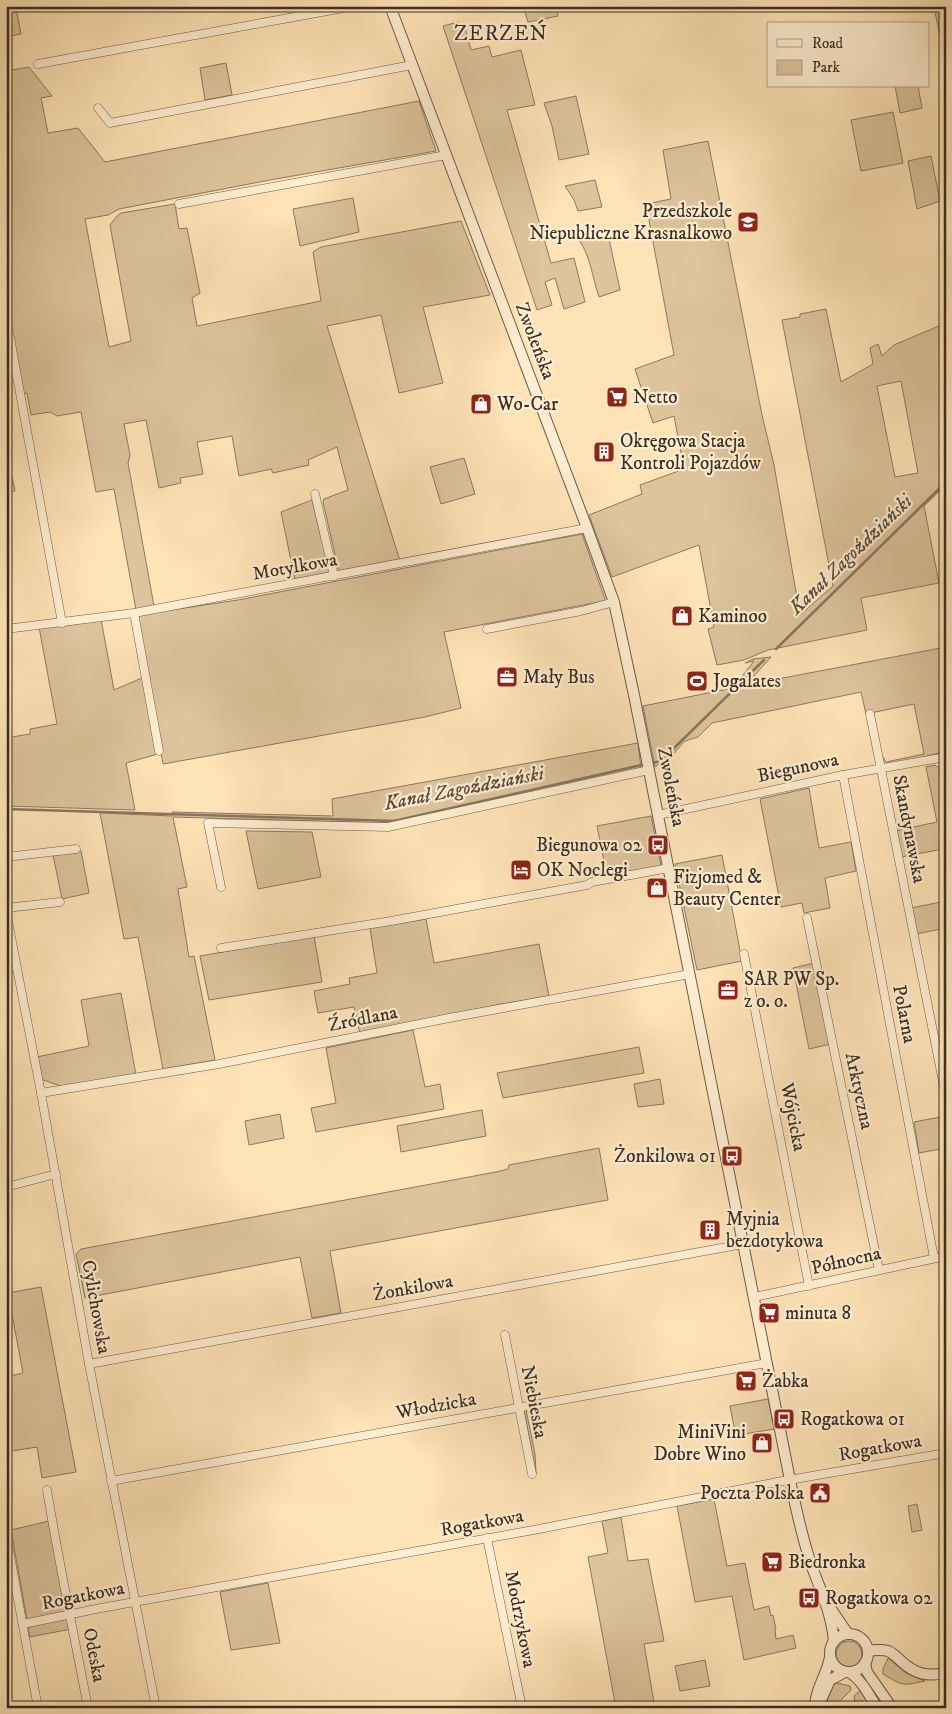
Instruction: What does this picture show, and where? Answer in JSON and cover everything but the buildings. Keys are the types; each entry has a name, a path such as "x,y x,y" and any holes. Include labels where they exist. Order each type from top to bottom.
{"street":[{"path":"38,64 354,6"},
{"name":"Zwoleńska","path":"390,6 614,602 669,868 790,1480 812,1566 826,1601 834,1642"},
{"path":"98,108 110,123 412,66"},
{"path":"179,204 446,155"},
{"path":"6,316 62,623"},
{"path":"314,494 334,576"},
{"name":"Motylkowa","path":"6,629 134,613 587,528"},
{"path":"487,629 581,611 614,602"},
{"path":"134,613 159,751"},
{"name":"Skandynawska","path":"870,714 946,1097"},
{"name":"Biegunowa","path":"658,815 880,767 946,756"},
{"path":"221,887 208,822 388,827 648,765"},
{"name":"Polarna","path":"843,775 934,1258"},
{"path":"6,857 76,849"},
{"path":"221,948 391,921 669,868"},
{"path":"6,910 60,902"},
{"name":"Cylichowska","path":"6,910 56,1174 89,1364 156,1708"},
{"name":"Arktyczna","path":"807,918 879,1270"},
{"name":"Wójcicka","path":"744,954 809,1286"},
{"name":"Źródlana","path":"41,1093 219,1064 450,1018 690,974"},
{"path":"6,1187 56,1174"},
{"name":"Żonkilowa","path":"89,1364 743,1244"},
{"name":"Północna","path":"754,1297 946,1256"},
{"name":"Niebieska","path":"505,1335 532,1474"},
{"name":"Włodzicka","path":"111,1480 767,1363"},
{"name":"Rogatkowa","path":"23,1624 69,1614 539,1529 790,1480 946,1453"},
{"name":"Odeska","path":"46,1490 88,1708"},
{"path":"6,1534 38,1708"},
{"name":"Modrzykowa","path":"488,1538 522,1708"},
{"name":"Zwoleńska","path":"826,1601 848,1634"},
{"path":"815,1708 818,1687 828,1666 831,1646 840,1636 848,1634 861,1639 868,1651 865,1663 867,1672 892,1708"},
{"path":"868,1651 880,1650 890,1652 911,1669 922,1674 946,1673"},
{"path":"830,1657 835,1667 855,1676 861,1682 877,1708"},
{"path":"820,1708 822,1695 827,1683 833,1677 856,1671 865,1663"}],"green space":[{"path":"517,6 556,6 558,16 528,22 525,12"},
{"path":"933,6 946,6 946,62 934,8"},
{"path":"16,8 21,34 6,37 6,17 10,16 9,10"},
{"path":"458,22 460,26 464,24 471,50 489,46 492,57 521,50 535,105 507,110 551,263 574,258 585,302 564,309 555,278 545,282 552,305 537,310 443,26"},
{"path":"226,63 232,95 205,100 200,68"},
{"path":"29,67 52,96 41,98 48,133 78,128 105,162 419,101 436,151 119,209 108,215 85,219 109,347 131,341 110,225 121,213 175,204 179,229 187,228 200,293 192,298 197,326 321,301 313,252 321,247 461,221 490,295 423,307 443,383 399,393 381,315 327,326 400,561 339,572 323,502 324,499 348,490 337,447 308,460 309,465 273,473 271,469 239,476 232,436 197,442 203,474 180,478 181,483 159,488 146,420 124,424 130,455 128,463 154,606 136,610 114,489 96,492 81,412 57,416 50,412 31,415 27,393 23,394 6,305 6,104 10,103 6,71"},
{"path":"895,88 918,88 922,108 900,113"},
{"path":"576,96 589,154 559,160 552,126 544,103"},
{"path":"893,112 903,163 861,171 851,120"},
{"path":"708,141 762,415 774,465 800,615 833,586 782,320 826,309 841,382 873,364 870,348 878,344 882,356 894,345 946,323 946,485 924,506 939,583 861,598 867,630 768,650 744,660 717,665 708,629 714,627 699,545 612,577 589,515 642,494 640,485 684,469 674,416 653,423 635,369 674,355 646,204 671,199 663,150","holes":["901,381 918,473 895,477 877,386"]},
{"path":"931,156 940,201 917,209 908,161"},
{"path":"595,180 602,207 578,211 574,200 565,186"},
{"path":"353,198 359,232 300,246 293,209"},
{"path":"608,234 620,290 599,297 589,260 579,240"},
{"path":"6,445 15,491 6,493"},
{"path":"464,458 475,494 441,504 430,467"},
{"path":"312,500 330,573 295,580 281,512"},
{"path":"582,534 605,599 604,601 444,632 461,708 425,717 163,764 137,615 238,600"},
{"path":"101,619 114,690 144,677 158,754 126,763 135,810 6,806 6,738 30,734 30,729 57,724 39,627 64,624 65,626"},
{"path":"946,647 946,751 905,762 883,765 881,758 883,757 886,762 924,754 914,704 866,714 861,692 712,723 698,737 685,741 673,754 655,767 643,706 733,688 754,661 745,663 753,659 771,657 746,685"},
{"path":"638,743 641,768 390,823 173,817 187,887 178,889 189,957 194,956 215,1060 163,1069 138,937 124,939 100,813 172,816 172,812 333,816 332,799"},
{"path":"935,765 946,774 946,862 943,849 901,857 895,831 937,822 926,767"},
{"path":"809,788 819,848 851,842 856,871 825,878 830,908 804,913 802,903 781,907 760,799"},
{"path":"651,816 661,866 607,876 597,826"},
{"path":"246,831 312,832 321,877 258,889"},
{"path":"81,851 89,893 62,899 53,855"},
{"path":"722,855 742,961 697,970 675,864"},
{"path":"946,901 946,928 916,934 911,908"},
{"path":"426,919 434,963 539,944 549,996 496,1005 360,1034 354,1007 318,1013 314,991 350,984 349,978 377,973 370,928"},
{"path":"314,936 322,982 209,1000 200,956"},
{"path":"814,963 831,1044 809,1049 793,968"},
{"path":"121,993 136,1075 63,1087 41,1079 37,1057 89,1046 81,1000"},
{"path":"413,1030 425,1087 440,1084 444,1109 316,1132 311,1108 336,1103 326,1048"},
{"path":"639,1047 644,1073 503,1098 497,1073"},
{"path":"660,1079 664,1104 638,1107 634,1084"},
{"path":"482,1110 486,1136 401,1152 397,1126"},
{"path":"280,1114 284,1138 249,1145 245,1121"},
{"path":"946,1116 946,1148 919,1153 914,1122"},
{"path":"599,1148 608,1200 330,1251 341,1313 312,1318 300,1257 85,1298 76,1254 81,1249 496,1172 508,1169 509,1165"},
{"path":"41,1287 76,1472 42,1478 37,1447 6,1452 6,1377 23,1373 8,1293"},
{"path":"768,1399 774,1429 739,1435 735,1432 730,1406"},
{"path":"524,1410 526,1410 535,1454 536,1473"},
{"path":"714,1499 727,1566 745,1563 754,1610 769,1606 776,1629 776,1639 793,1635 796,1648 744,1660 732,1596 695,1602 677,1506"},
{"path":"917,1504 922,1530 912,1532 908,1506"},
{"path":"621,1517 628,1561 648,1559 664,1641 644,1644 655,1708 616,1708 588,1557 608,1553 602,1521"},
{"path":"49,1521 65,1612 27,1620 11,1530"},
{"path":"268,1583 280,1643 231,1650 220,1592"},
{"path":"67,1619 71,1629 30,1637 28,1629 35,1624"},
{"path":"849,1641 858,1645 862,1654 858,1663 849,1667 840,1663 836,1654 840,1645"},
{"path":"888,1658 906,1673 925,1681 903,1684 883,1674"},
{"path":"705,1660 710,1686 680,1691 675,1666"},
{"path":"837,1683 850,1686 851,1690 833,1708 826,1708 833,1685"},
{"path":"861,1690 871,1708 856,1708 854,1696"}],"waterway":[{"name":"Kanał Zagoździański","path":"776,649 946,482"},
{"name":"Kanał Zagoździański","path":"651,763 657,762 666,756 764,660"},
{"name":"Kanał Zagoździański","path":"6,809 394,821 646,764"}],"place":[{"name":"Przedszkole Niepubliczne Krasnalkowo","path":"748,222"},
{"name":"Netto","path":"617,397"},
{"name":"Wo-Car","path":"481,404"},
{"name":"Okręgowa Stacja Kontroli Pojazdów","path":"604,452"},
{"name":"Kaminoo","path":"682,616"},
{"name":"Mały Bus","path":"507,677"},
{"name":"Jogalates","path":"697,681"},
{"name":"Biegunowa 02","path":"658,845"},
{"name":"OK Noclegi","path":"521,870"},
{"name":"Fizjomed & Beauty Center","path":"657,888"},
{"name":"SAR PW Sp. z o. o.","path":"728,990"},
{"name":"Żonkilowa 01","path":"732,1156"},
{"name":"Myjnia bezdotykowa","path":"710,1230"},
{"name":"minuta 8","path":"769,1313"},
{"name":"Żabka","path":"746,1381"},
{"name":"Rogatkowa 01","path":"784,1419"},
{"name":"MiniVini Dobre Wino","path":"762,1443"},
{"name":"Poczta Polska","path":"820,1493"},
{"name":"Biedronka","path":"772,1562"},
{"name":"Rogatkowa 02","path":"809,1598"}],"district":[{"name":"ZERZEŃ","path":"501,34"}]}
